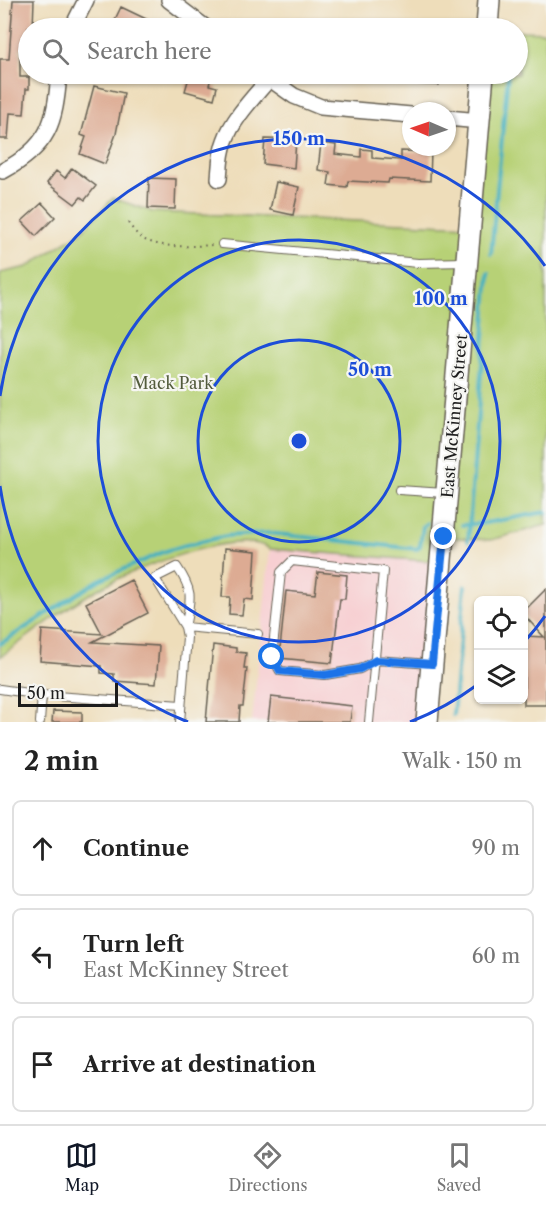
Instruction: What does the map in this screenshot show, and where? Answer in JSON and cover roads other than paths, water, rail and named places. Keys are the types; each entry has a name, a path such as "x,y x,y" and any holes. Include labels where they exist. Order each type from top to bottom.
{"main road":[{"path":"488,18 489,0"},
{"name":"East McKinney Street","path":"427,722 482,84"}],"street":[{"path":"77,18 86,0"},
{"path":"170,0 193,18"},
{"path":"3,171 24,159 45,137 54,114 58,84"},
{"path":"219,179 224,142 231,127 261,84"},
{"path":"277,84 294,96 321,107 402,115"},
{"path":"456,119 480,120"}],"lane":[{"path":"222,244 418,263 468,262"},
{"path":"399,490 448,493"},
{"path":"369,722 376,660 383,571 292,561 281,572 272,657 280,671 325,675 360,669 376,660 432,664"},
{"path":"180,722 187,637 185,627 155,578 177,567 189,585 190,602 185,627"},
{"path":"185,627 258,634"},
{"path":"0,689 181,705"},
{"path":"40,722 42,694"}],"waterway":[{"path":"491,254 507,84"},
{"path":"468,541 489,273"},
{"path":"462,525 546,512"},
{"path":"0,644 99,580 163,552 186,545 226,536 268,533 417,549 420,546 423,526 427,523"},
{"path":"453,715 465,586"}],"park label":[{"name":"Mack Park","path":"173,383"}]}
